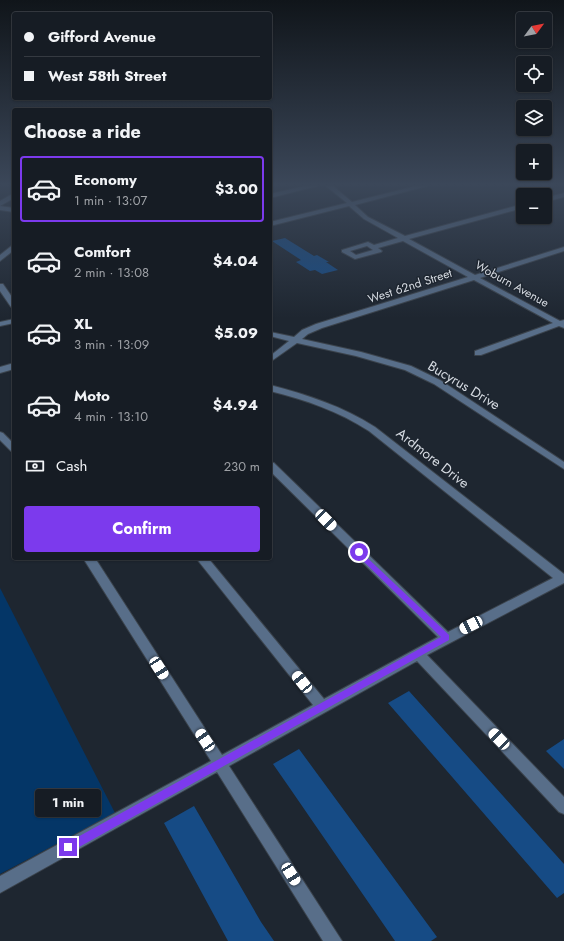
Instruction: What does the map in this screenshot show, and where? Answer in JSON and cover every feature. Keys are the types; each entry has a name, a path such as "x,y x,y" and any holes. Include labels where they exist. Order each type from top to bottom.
{"street":[{"name":"Woburn Avenue","path":"389,230 473,277 563,324"},
{"path":"373,247 434,230"},
{"path":"0,259 12,248"},
{"name":"West 62nd Street","path":"272,358 294,340 320,326 564,249"},
{"path":"0,286 12,302"},
{"path":"0,324 12,321"},
{"path":"478,353 563,324"},
{"name":"Bucyrus Drive","path":"272,334 383,360 408,368 430,378 459,396 564,466"},
{"path":"0,370 12,366"},
{"name":"Ardmore Drive","path":"272,389 330,405 352,416 372,429 563,579"},
{"path":"0,435 12,447"},
{"path":"272,467 446,638"},
{"path":"90,560 333,941"},
{"path":"204,560 322,707"},
{"path":"0,885 446,638 563,579"},
{"path":"418,654 564,808"}],"shaded area":[{"path":"0,588 115,813 0,874"}],"building":[{"path":"285,238 314,256 317,255 329,262 326,262 338,270 322,274 315,270 310,271 296,262 301,260 272,241"},
{"path":"409,691 564,864 564,893 557,898 388,703"},
{"path":"564,739 564,769 546,751"},
{"path":"299,749 437,937 431,941 395,941 273,764"},
{"path":"194,806 261,922 274,941 228,941 164,823"}],"route":[{"path":"68,847 446,638 359,552"}]}
